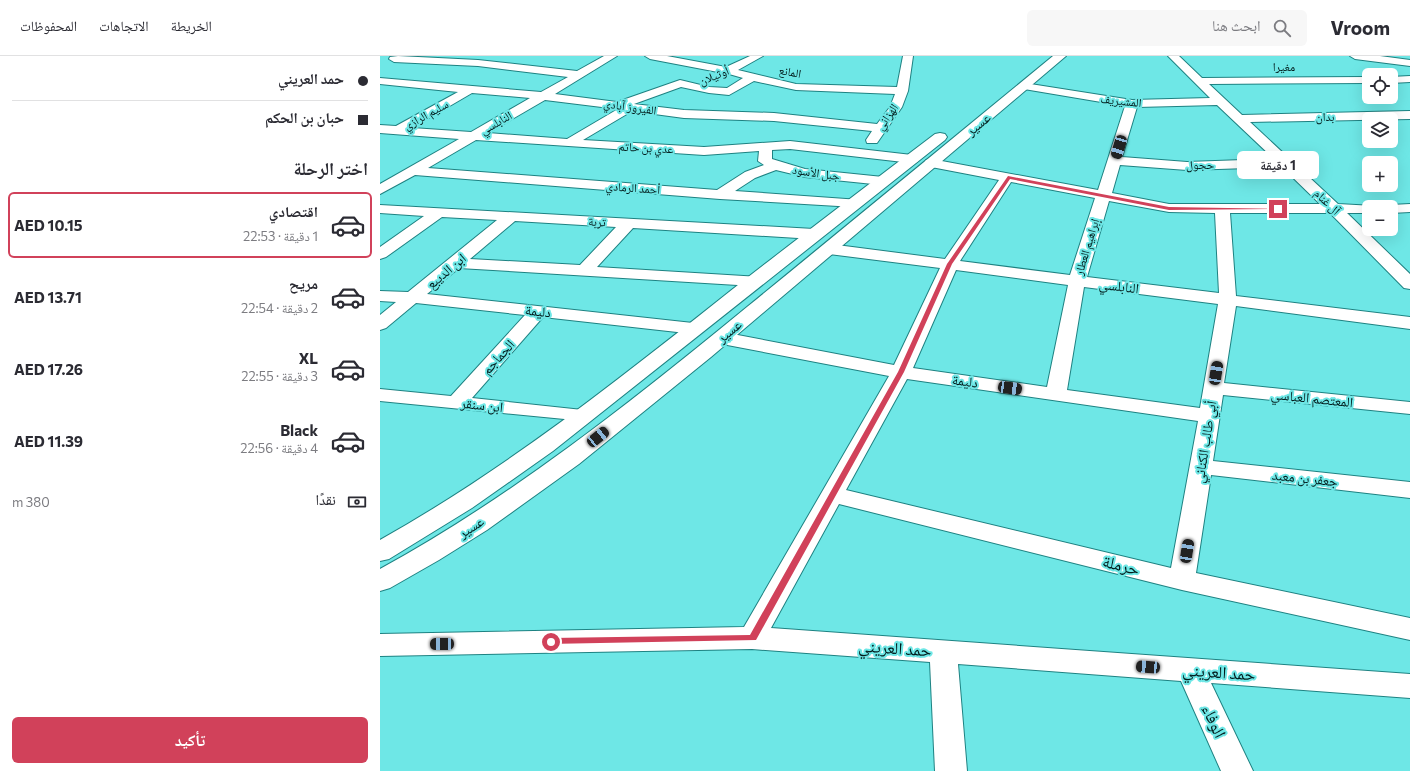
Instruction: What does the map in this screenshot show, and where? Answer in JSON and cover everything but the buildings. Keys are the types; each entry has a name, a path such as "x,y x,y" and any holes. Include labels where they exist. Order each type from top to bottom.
{"main road":[{"name":"عسير","path":"380,552 465,500 555,438 1043,56"},
{"name":"عسير","path":"380,582 506,504 587,446 722,338 1060,56"}],"street":[{"name":"النابلسي","path":"380,190 612,56"},
{"name":"المانع","path":"659,56 796,87 902,91"},
{"name":"أوثيلان","path":"690,86 728,71 758,56"},
{"name":"الهزاني","path":"863,152 896,106 902,91 908,56"},
{"name":"آل غنام","path":"1173,56 1335,210 1410,284"},
{"path":"1355,56 1410,63"},
{"path":"380,74 395,57 478,63 579,75"},
{"path":"1388,60 1410,74"},
{"name":"أوثيلان","path":"569,143 624,106 680,83 710,90 729,92 752,77"},
{"path":"1398,80 1410,79"},
{"name":"مغيرا","path":"1199,81 1362,80"},
{"name":"الفيروز آبادي","path":"380,81 543,96 675,113 774,117 880,128"},
{"name":"المشيريف","path":"1024,86 1132,104 1220,101"},
{"name":"سليم الرازي","path":"380,141 472,89"},
{"path":"675,113 710,90"},
{"name":"إبراهيم العطار","path":"1056,394 1077,280 1132,104"},
{"name":"بدان","path":"1239,119 1410,115"},
{"name":"عدي بن حاتم","path":"380,129 704,151 790,144 912,159"},
{"name":"جبل الأسود","path":"764,146 766,153 765,161 774,166 796,171 883,181"},
{"name":"حجول","path":"1114,161 1187,166 1286,163"},
{"path":"931,163 1169,208 1362,209"},
{"path":"720,194 750,175 774,166"},
{"name":"أحمد الرمادي","path":"412,171 855,203"},
{"path":"752,638 901,372 950,264 1008,177"},
{"path":"1398,209 1410,208"},
{"name":"تربة","path":"380,209 814,234"},
{"name":"أبي طالب الكناني","path":"1182,580 1228,300 1222,209"},
{"path":"380,254 438,212"},
{"name":"ابن الديبع","path":"380,324 414,298 511,217"},
{"path":"583,272 629,223"},
{"name":"النابلسي","path":"829,249 1410,323"},
{"path":"455,263 583,272 754,281"},
{"name":"دليمة","path":"380,296 414,298 695,328"},
{"name":"الجماجم","path":"457,402 538,312"},
{"name":"دليمة","path":"722,338 901,372 1209,416"},
{"name":"المعتصم العباسي","path":"1214,388 1410,408"},
{"name":"ابن سنقر","path":"380,395 585,415"},
{"name":"جعفر بن معبد","path":"1201,467 1410,490"},
{"name":"حرملة","path":"833,495 1182,580 1410,629"},
{"name":"حمد العريني","path":"380,645 752,638 1410,686"},
{"path":"943,652 951,771"},
{"name":"الوفاء","path":"1191,670 1237,771"}],"route":[{"path":"551,642 752,638 901,372 950,264 1008,177 1169,208 1278,209"}]}
